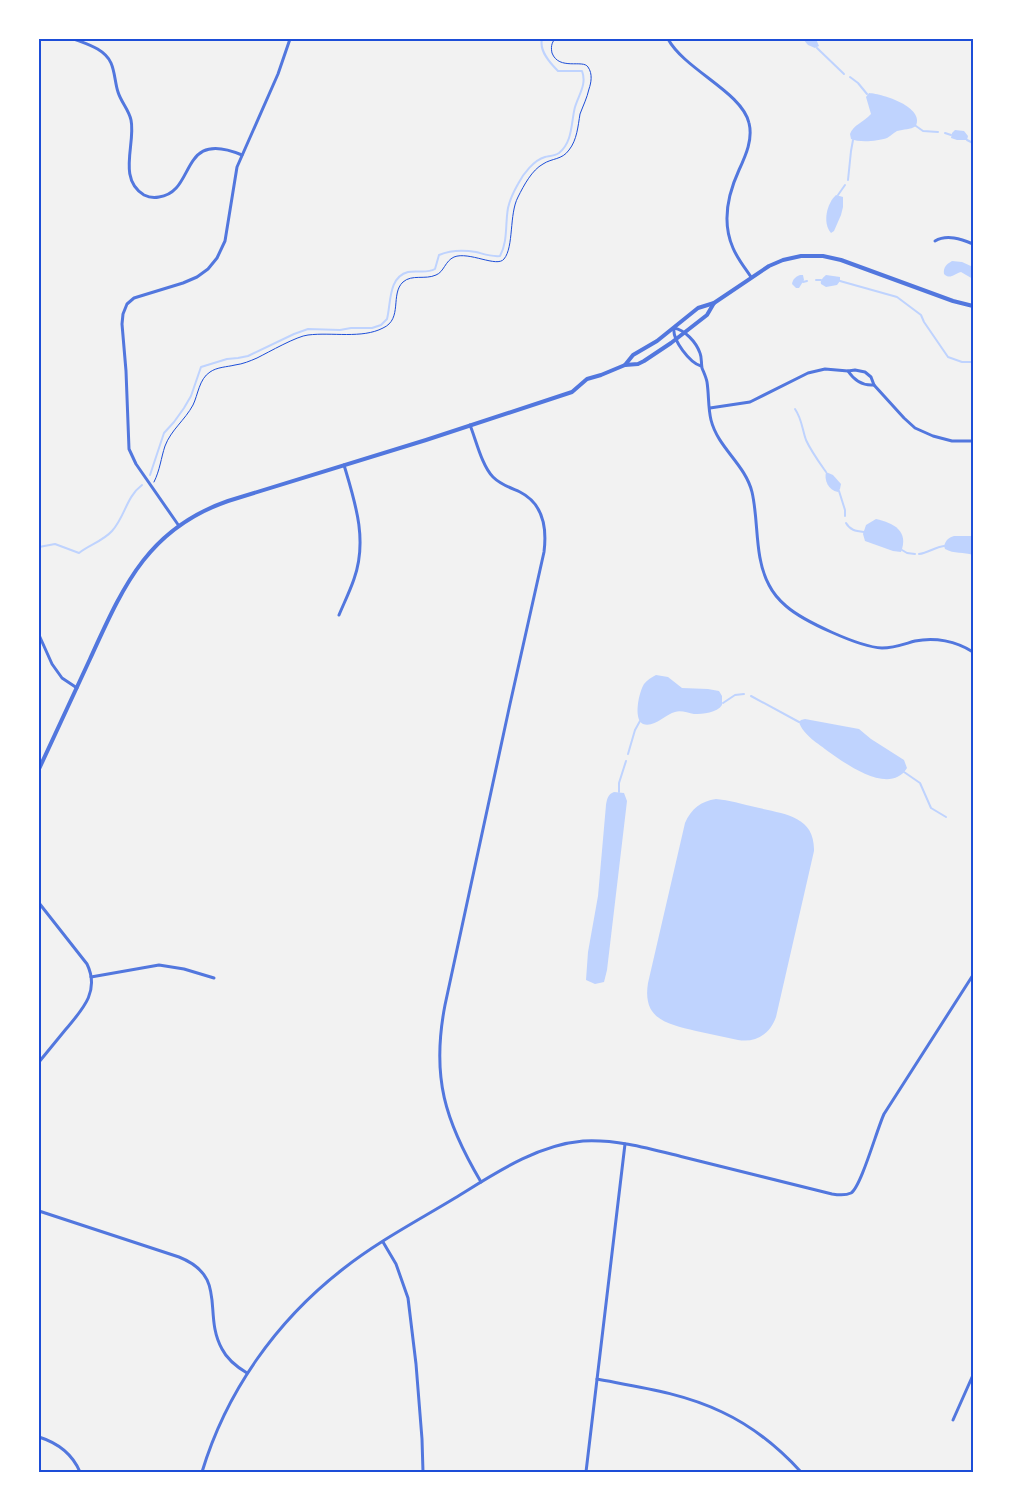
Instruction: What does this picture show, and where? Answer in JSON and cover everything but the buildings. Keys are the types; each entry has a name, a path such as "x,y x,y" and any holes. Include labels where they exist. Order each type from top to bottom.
{"street":[{"path":"74,39 98,49 108,57 111,63 119,95 131,119 132,132 129,165 131,177 136,187 144,195 155,198 169,194 179,184 193,160 203,151 218,148 242,155"},
{"path":"179,526 151,487 133,459 129,449 122,314 127,304 134,298 197,277 208,269 217,258 224,241 235,175 278,74 290,39"},
{"path":"668,39 675,50 687,62 734,99 747,116 750,140 745,158 732,189 727,217 732,246 752,277"},
{"path":"935,241 939,238 949,237 973,244"},
{"path":"625,365 633,355 652,344 698,308 714,303 769,266 783,260 801,256 823,256 840,260 953,301 973,306"},
{"path":"39,770 114,606 147,555 179,526 216,505 572,392 587,379 625,365 638,364 644,361 707,315 714,303"},
{"path":"674,328 685,332 701,354 701,366 707,383 712,423 724,447 741,467 748,480 754,501 764,575 773,592 786,606 802,617 865,646 888,648 932,639 952,642 973,652"},
{"path":"674,328 675,340 694,362 701,366"},
{"path":"710,408 750,402 816,370 855,370 865,372 871,377 874,385 915,428 932,436 952,441 973,441"},
{"path":"848,371 859,382 874,385"},
{"path":"470,425 492,476 504,485 526,495 532,500 542,514 546,531 544,552 477,854 440,1033 439,1065 447,1110 460,1146 481,1182"},
{"path":"339,615 354,578 360,549 360,528 344,465"},
{"path":"39,636 52,664 62,678 77,688"},
{"path":"39,903 83,957 90,969 91,977 91,991 87,1004 39,1062"},
{"path":"91,977 159,965 184,968 214,978"},
{"path":"202,1472 218,1427 247,1373 276,1334 312,1296 344,1268 383,1242 481,1182 525,1158 559,1146 581,1141 625,1144 832,1194 845,1195 850,1193 858,1186 874,1137 884,1114 973,975"},
{"path":"586,1472 625,1144"},
{"path":"39,1210 179,1257 196,1266 209,1282 216,1331 221,1348 232,1362 247,1373"},
{"path":"383,1242 396,1264 408,1298 412,1320 423,1472"},
{"path":"953,1420 973,1375"},
{"path":"597,1379 661,1392 703,1404 722,1412 753,1430 781,1452 801,1472"},
{"path":"39,1437 55,1443 65,1450 74,1460 80,1472"}],"path":[{"path":"151,487 166,444 193,405 200,386 208,373 216,369 249,362 307,335 378,331 386,328 395,314 399,287 404,281 410,278 435,276 454,257 470,256 496,262 501,262 505,258 511,235 513,210 518,197 529,179 543,164 559,158 569,151 576,135 591,82 588,66 564,63 554,56 552,51 554,39"}],"water":[{"path":"803,39 816,39 819,46 815,48 808,45"},
{"path":"869,93 884,96 909,107 917,119 916,126 897,131 887,138 879,140 864,141 851,139 850,134 854,128 871,114 866,97"},
{"path":"955,130 964,131 968,136 967,140 951,138"},
{"path":"836,195 843,197 843,207 834,231 831,233 826,219 830,203"},
{"path":"952,261 962,262 973,267 973,279 961,272 950,277 946,276 944,269"},
{"path":"803,275 804,280 799,288 796,288 792,282 794,278"},
{"path":"826,275 840,277 840,281 837,285 826,287 821,283"},
{"path":"826,472 833,475 841,484 838,492 828,484"},
{"path":"876,519 889,523 898,529 903,539 901,552 865,541 863,534 866,525"},
{"path":"954,536 973,536 973,555 945,549 946,541"},
{"path":"656,675 668,677 682,688 719,691 722,696 722,705 717,710 701,714 677,711 651,724 643,724 638,717 640,693 645,683"},
{"path":"805,719 859,729 904,760 907,768 899,776 890,779 868,775 857,770 829,752 808,735 799,722"},
{"path":"614,792 624,793 627,801 607,970 604,982 595,984 586,980 588,952 598,896 606,805 609,795"},
{"path":"716,799 731,801 795,818 809,830 813,839 814,851 776,1017 766,1033 756,1039 745,1041 696,1031 667,1022 653,1013 647,995 648,983 685,823 697,806"}],"waterway":[{"path":"150,475 164,433 174,422 191,396 201,367 227,359 248,356 308,329 340,330 372,328 381,325 387,319 394,285 402,275 408,272 435,269 439,255 448,252 467,251 500,256 505,239 508,208 514,192 523,176 533,164 545,157 557,154 564,148 571,132 575,107 584,80 582,71 558,71 546,56 542,48 542,39"},
{"path":"817,48 844,74"},
{"path":"850,77 867,94"},
{"path":"916,126 923,131 938,132"},
{"path":"945,133 951,135"},
{"path":"848,180 853,140"},
{"path":"967,140 973,143"},
{"path":"838,195 845,185"},
{"path":"816,280 821,280"},
{"path":"803,282 807,281"},
{"path":"840,281 897,297 921,315 948,357 962,362 973,362"},
{"path":"795,409 808,444 826,472"},
{"path":"39,547 55,544 79,553 112,531 120,520 132,495 142,485"},
{"path":"839,491 845,516"},
{"path":"846,523 853,530 864,532"},
{"path":"919,554 944,546"},
{"path":"902,550 915,554"},
{"path":"723,703 735,695 744,694"},
{"path":"751,696 799,722"},
{"path":"628,754 635,730 640,721"},
{"path":"619,792 619,783 626,761"},
{"path":"904,772 920,783 931,808 946,817"}]}
